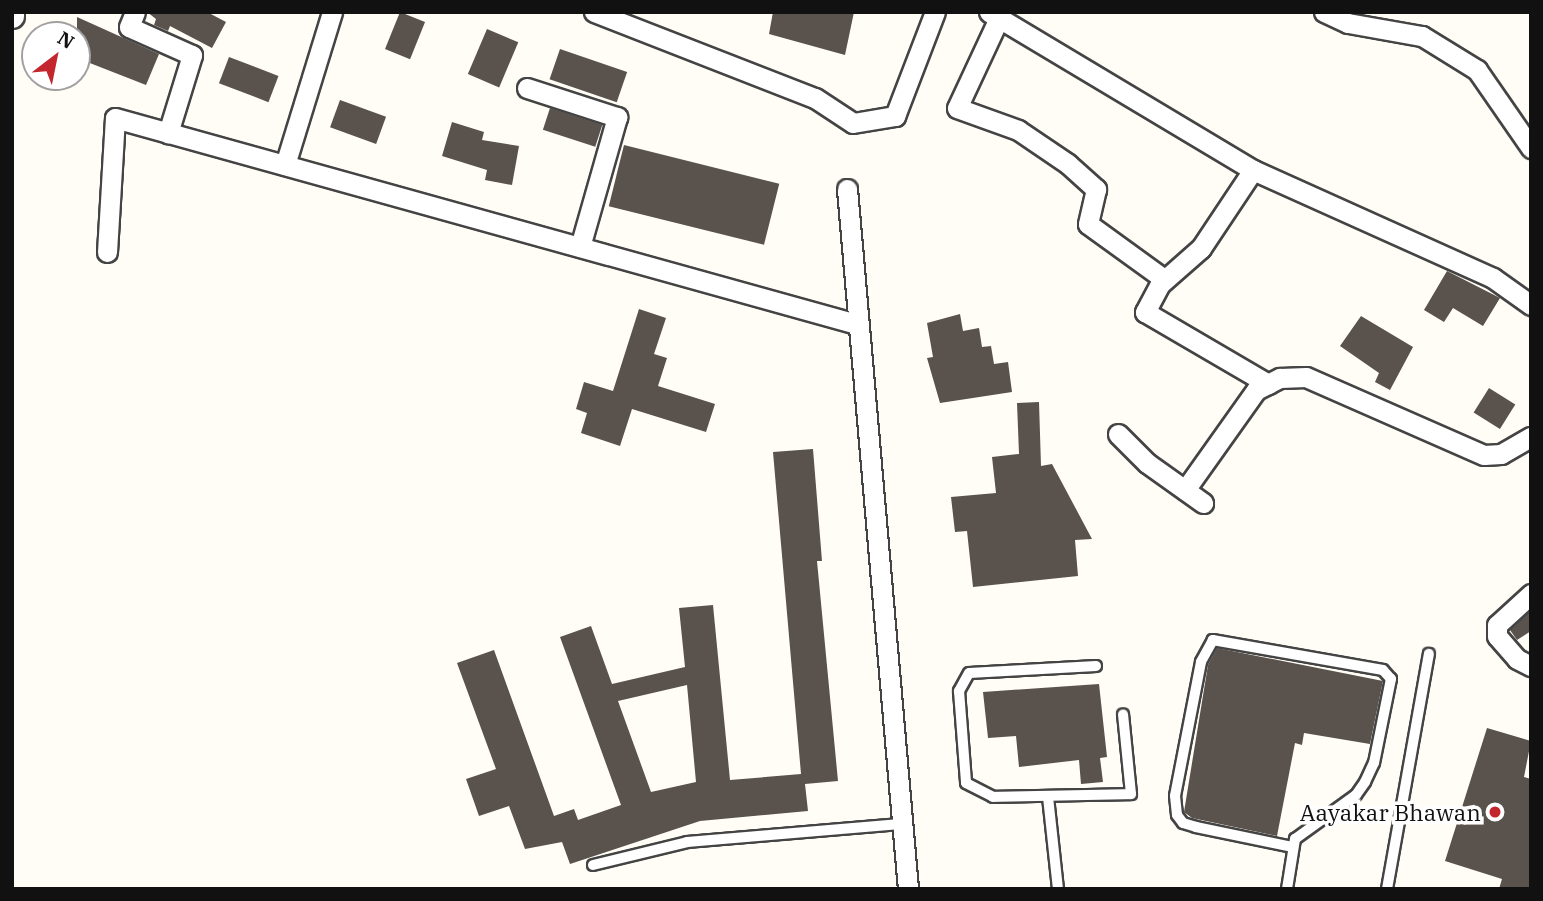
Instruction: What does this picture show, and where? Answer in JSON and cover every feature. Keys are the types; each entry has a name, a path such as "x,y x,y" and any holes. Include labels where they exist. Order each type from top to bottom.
{"street":[{"path":"135,12 129,27 192,55 169,133"},
{"path":"285,165 332,12"},
{"path":"594,12 815,98 853,123 895,116 933,13"},
{"path":"1324,12 1348,23 1422,36 1477,70 1531,148"},
{"path":"1164,279 1088,224 1096,189 1068,164 1018,130 957,108 994,15 1253,170 1493,278 1531,305"},
{"path":"527,88 617,117 580,247"},
{"path":"107,252 115,118 858,324"},
{"path":"1253,170 1201,247 1164,279 1145,308 1149,317 1268,384"},
{"path":"847,189 908,889"},
{"path":"1185,490 1256,390 1280,378 1306,377 1485,455 1501,454 1531,436"},
{"path":"1118,434 1203,503"},
{"path":"1531,594 1497,625 1497,636 1517,659 1531,666"}],"lane":[{"path":"1287,889 1293,847 1301,831 1356,795 1365,782 1374,763 1391,679 1383,670 1213,640 1201,662 1175,796 1177,815 1183,823 1196,827 1293,847"},
{"path":"1387,889 1429,654"},
{"path":"1096,666 969,673 961,681 967,783 993,797 1131,794 1123,714"},
{"path":"1048,797 1058,889"},
{"path":"593,865 687,842 903,824"}],"building":[{"path":"147,12 207,12 226,22 212,48 170,26 168,31 154,25 156,19"},
{"path":"400,12 425,22 410,59 385,49"},
{"path":"773,12 854,12 845,55 769,34"},
{"path":"91,23 159,54 146,85 91,63"},
{"path":"487,29 518,42 499,87 468,74"},
{"path":"560,49 627,72 617,102 550,79"},
{"path":"229,57 278,76 268,102 219,83"},
{"path":"340,100 386,117 376,144 330,127"},
{"path":"550,108 602,125 595,147 543,130"},
{"path":"452,122 484,132 482,140 519,146 512,185 485,180 487,170 442,156"},
{"path":"624,145 779,184 764,245 609,206"},
{"path":"1447,271 1500,298 1483,326 1453,308 1444,322 1424,310"},
{"path":"639,309 666,318 654,354 667,358 658,386 715,404 706,432 632,409 620,446 581,433 587,413 576,409 584,382 613,391"},
{"path":"960,314 963,331 979,328 982,347 991,346 994,364 1008,362 1012,392 940,403 927,358 933,357 927,323"},
{"path":"1361,316 1413,347 1390,390 1375,382 1379,373 1340,346"},
{"path":"1489,388 1515,404 1500,429 1474,413"},
{"path":"1039,402 1041,466 1052,464 1092,539 1075,540 1078,576 973,587 967,531 955,532 951,497 996,493 992,457 1019,454 1017,403"},
{"path":"813,449 822,561 817,561 838,781 805,784 808,811 700,821 570,864 562,842 525,849 509,806 479,816 466,779 496,769 457,663 494,650 554,816 574,809 578,820 621,805 560,637 591,626 612,684 685,667 679,608 713,605 730,780 801,774 773,452","holes":["687,685 696,782 651,792 618,701"]},
{"path":"1531,611 1531,631 1517,640 1510,630"},
{"path":"1217,648 1383,681 1370,744 1304,733 1302,745 1295,743 1277,836 1192,818 1184,812 1208,665"},
{"path":"1099,684 1107,757 1100,758 1103,782 1081,784 1079,760 1019,767 1016,736 988,738 983,692"},
{"name":"Aayakar Bhawan","path":"1487,728 1531,741 1524,777 1531,779 1531,889 1499,889 1502,879 1445,861"}],"place":[{"name":"Aayakar Bhawan","path":"1495,812"}]}
